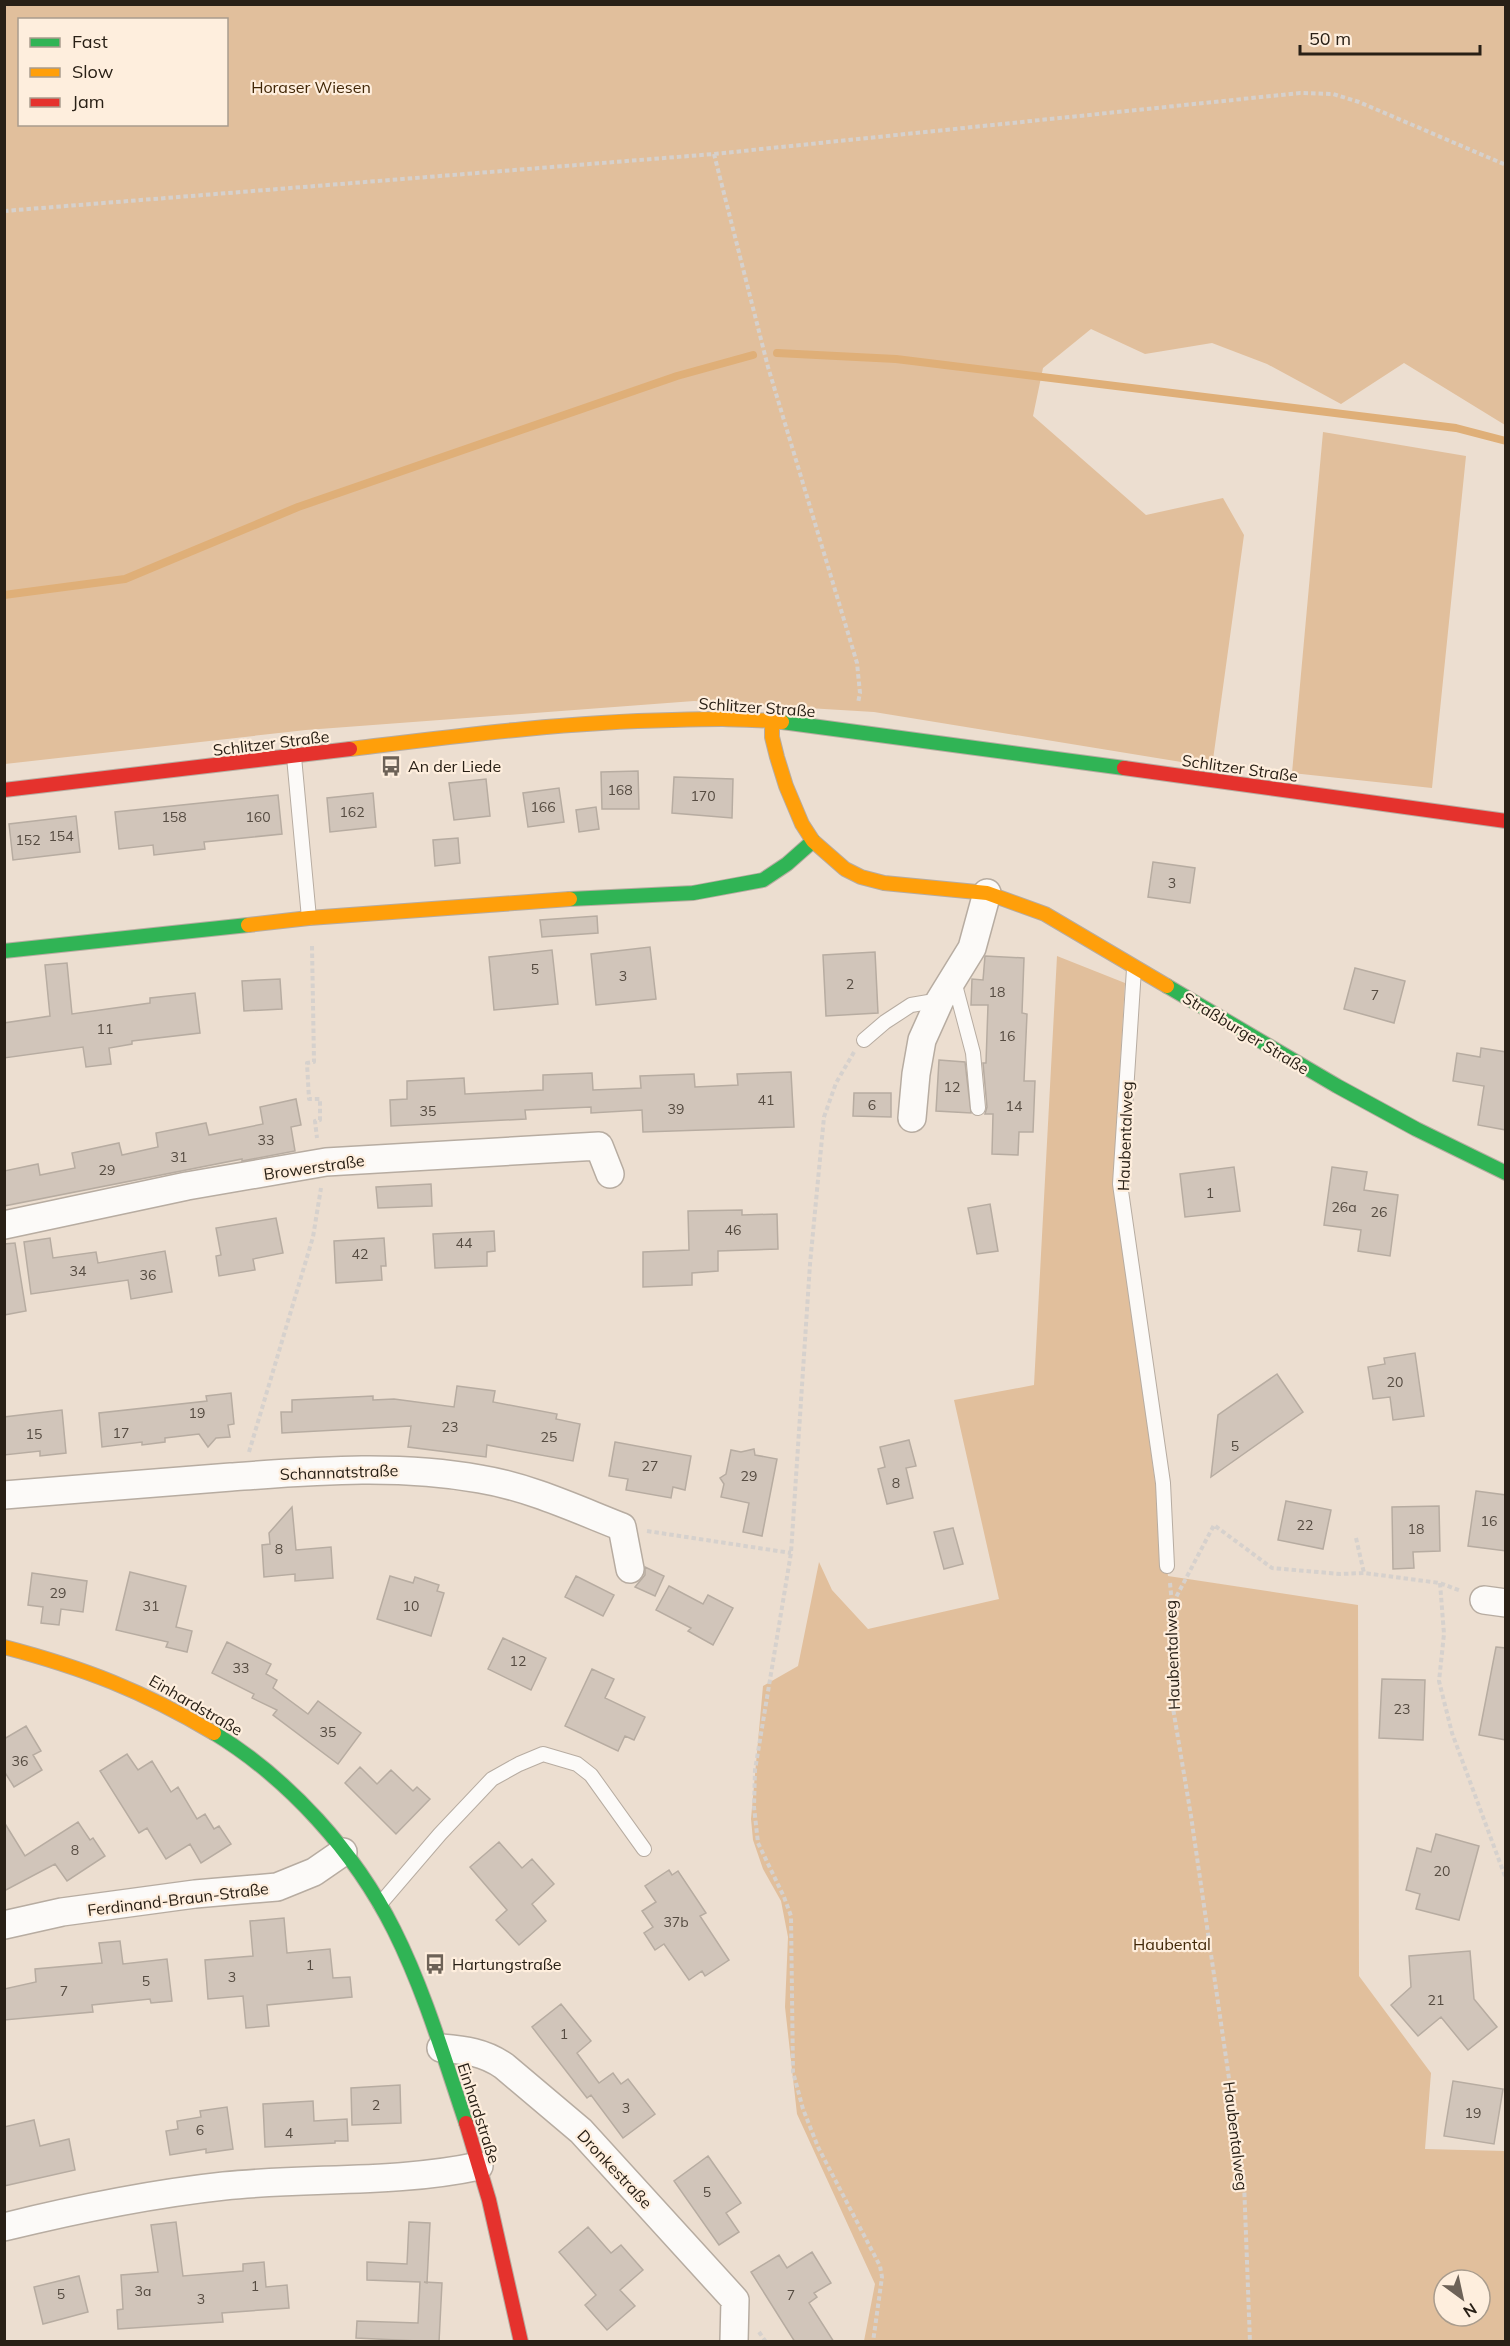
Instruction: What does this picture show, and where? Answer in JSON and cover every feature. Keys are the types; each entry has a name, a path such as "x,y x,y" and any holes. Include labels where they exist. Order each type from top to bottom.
{"street":[{"name":"Schlitzer Straße","path":"4,790 489,732 578,724 678,719 772,721 854,731 1506,821"},
{"name":"Straßburger Straße","path":"772,721 772,737 786,786 802,824 813,841 845,869 861,877 884,883 987,893 1045,914 1337,1086 1416,1129 1506,1173"},
{"path":"4,951 309,918 615,896 693,893 724,889 763,880 787,864 813,841"},
{"path":"912,1118 922,1040 947,989 972,948 987,893"},
{"name":"Browerstraße","path":"4,1225 187,1186 326,1162 599,1146 610,1174"},
{"name":"Schannatstraße","path":"4,1495 358,1469 415,1470 482,1479 516,1487 622,1527"},
{"path":"622,1527 630,1569"},
{"name":"Einhardstraße","path":"4,1647 73,1665 110,1678 146,1693 211,1729 268,1772 311,1814 343,1852 380,1904 401,1947 441,2048 492,2211 521,2342"},
{"name":"Ferdinand-Braun-Straße","path":"4,1925 62,1912 195,1894 277,1887 314,1872 343,1852"},
{"name":"Dronkestraße","path":"441,2048 472,2051 490,2056 581,2131 735,2300 734,2341"},
{"path":"4,2227 82,2208 225,2186 425,2176 479,2166"}],"lane":[{"path":"294,757 309,918"},
{"name":"Haubentalweg","path":"1135,966 1120,1184 1141,1315 1163,1483 1167,1566"},
{"path":"864,1040 885,1022 911,1005 947,989 973,1053 978,1108"},
{"path":"380,1904 440,1834 492,1779 543,1754 577,1764 591,1775 644,1850"}],"path":[{"path":"4,211 714,154 1300,93 1333,94 1359,102 1506,165"},
{"path":"714,154 768,367 857,663 860,693 854,731"},
{"path":"243,1476 312,1237 326,1162 318,1149 315,1121 320,1120 320,1099 309,1098 307,1063 314,1062 313,956"},
{"path":"864,1040 847,1061 836,1083 824,1117 807,1298 790,1553 755,1770 758,1843 791,1916 793,2072 803,2109 818,2146 880,2266 882,2277 873,2342"},
{"path":"1172,1604 1214,1525 1272,1568 1340,1574 1364,1573 1440,1583 1495,1602"},
{"path":"622,1527 790,1553"},
{"path":"1356,1538 1364,1573"},
{"name":"Haubentalweg","path":"1167,1566 1172,1604 1173,1708 1193,1828 1244,2182 1250,2342"},
{"path":"1440,1583 1444,1634 1439,1681 1452,1733 1506,1879"}],"green space":[{"name":"Horaser Wiesen","path":"4,5 1505,5 1505,425 1404,363 1341,404 1267,364 1212,343 1145,354 1091,329 1043,368 1033,416 1146,515 1223,498 1244,535 1212,767 874,712 694,701 306,730 5,764"},
{"path":"1323,432 1466,456 1432,788 1292,773"},
{"name":"Haubental","path":"1057,956 1125,983 1114,1166 1119,1220 1168,1576 1358,1605 1359,1976 1431,2073 1425,2149 1505,2151 1505,2341 864,2341 875,2284 797,2114 785,2007 788,1937 781,1901 763,1869 753,1840 751,1819 763,1686 798,1666 819,1562 832,1590 868,1629 999,1599 954,1400 1034,1385"}],"building":[{"path":"638,771 639,809 602,809 601,772"},
{"path":"674,777 733,779 732,818 672,813"},
{"path":"486,779 490,816 454,820 449,783"},
{"path":"559,788 564,822 528,827 523,793"},
{"path":"373,793 376,827 330,832 327,798"},
{"path":"278,795 282,834 204,842 205,849 154,855 153,845 119,849 115,812"},
{"path":"596,807 599,829 579,832 576,810"},
{"path":"76,816 80,852 13,860 9,824"},
{"path":"458,838 460,863 435,866 433,840"},
{"path":"1153,862 1195,868 1190,903 1148,897"},
{"path":"597,916 598,933 542,937 540,920"},
{"path":"650,947 656,999 596,1005 591,954"},
{"path":"552,950 558,1004 494,1010 489,957"},
{"path":"875,952 878,1013 826,1016 823,955"},
{"path":"985,956 1024,958 1022,1013 1027,1014 1024,1081 1035,1081 1033,1132 1019,1132 1018,1155 992,1154 993,1114 985,1114 987,1107 983,1063 986,1063 988,1005 971,1005 972,979 983,980"},
{"path":"67,963 72,1014 150,1003 150,998 195,993 200,1033 132,1041 132,1044 109,1048 111,1064 86,1067 83,1047 4,1058 4,1023 50,1016 45,965"},
{"path":"1355,968 1405,981 1394,1023 1344,1009"},
{"path":"280,979 282,1009 244,1011 242,981"},
{"path":"1481,1048 1506,1052 1506,1130 1478,1125 1484,1086 1453,1081 1457,1053 1480,1057"},
{"path":"939,1060 965,1062 971,1113 936,1111"},
{"path":"791,1072 794,1127 643,1132 642,1110 591,1113 591,1107 525,1110 526,1119 391,1126 390,1100 407,1099 407,1081 464,1078 465,1094 543,1090 543,1075 592,1073 593,1090 641,1088 640,1076 694,1074 695,1087 738,1085 737,1074"},
{"path":"854,1093 891,1093 891,1117 853,1116"},
{"path":"296,1099 301,1125 291,1127 295,1151 242,1161 242,1159 4,1206 4,1171 38,1164 40,1175 75,1168 72,1153 119,1143 122,1155 158,1147 156,1133 206,1123 209,1135 263,1124 260,1107"},
{"path":"1234,1167 1240,1211 1185,1217 1180,1174"},
{"path":"1332,1167 1367,1172 1364,1190 1398,1195 1390,1256 1358,1251 1361,1230 1324,1225"},
{"path":"431,1184 432,1206 378,1208 376,1187"},
{"path":"990,1204 998,1251 977,1254 968,1208"},
{"path":"742,1210 742,1215 777,1214 778,1249 718,1251 718,1271 692,1273 692,1285 643,1287 643,1252 689,1250 688,1211"},
{"path":"276,1218 283,1253 253,1259 255,1270 219,1276 216,1256 221,1255 216,1228"},
{"path":"494,1231 495,1251 487,1252 487,1266 435,1268 433,1234"},
{"path":"50,1238 53,1258 96,1252 98,1263 165,1251 172,1292 131,1299 128,1280 31,1294 24,1242"},
{"path":"384,1238 386,1266 381,1266 382,1280 336,1283 334,1241"},
{"path":"15,1243 26,1311 4,1315 4,1244"},
{"path":"1415,1353 1424,1416 1393,1420 1390,1397 1373,1399 1368,1367 1385,1364 1384,1358"},
{"path":"1277,1374 1303,1412 1211,1477 1218,1415"},
{"path":"457,1386 495,1391 493,1402 557,1414 556,1419 580,1424 573,1461 487,1445 486,1457 408,1447 411,1426 282,1433 281,1412 292,1412 292,1400 373,1396 373,1400 394,1399 454,1407"},
{"path":"231,1393 234,1424 228,1425 230,1437 216,1438 208,1447 199,1434 165,1438 165,1442 142,1445 142,1442 102,1447 99,1413 207,1401 206,1396"},
{"path":"62,1410 66,1453 40,1456 40,1451 4,1455 4,1417"},
{"path":"909,1440 916,1466 906,1468 913,1498 887,1504 878,1469 885,1467 880,1447"},
{"path":"615,1442 691,1456 685,1490 673,1487 671,1498 626,1490 628,1479 609,1476"},
{"path":"754,1449 755,1455 777,1459 762,1536 743,1532 749,1503 721,1497 724,1484 720,1478 726,1474 731,1450 741,1452"},
{"path":"1476,1491 1506,1495 1506,1551 1468,1546"},
{"path":"1286,1501 1331,1510 1323,1549 1278,1540"},
{"path":"1439,1506 1440,1551 1413,1552 1414,1568 1393,1569 1392,1507"},
{"path":"292,1507 296,1550 331,1547 333,1578 295,1581 295,1574 264,1577 262,1545 270,1544 269,1533"},
{"path":"953,1528 963,1564 944,1569 934,1532"},
{"path":"645,1567 664,1576 655,1596 635,1587 645,1575"},
{"path":"130,1572 186,1586 176,1627 192,1631 187,1652 166,1647 168,1642 116,1630"},
{"path":"32,1573 87,1581 83,1612 61,1609 59,1625 41,1623 43,1607 28,1605"},
{"path":"390,1576 413,1583 415,1577 439,1585 437,1591 444,1593 431,1636 377,1619"},
{"path":"576,1576 614,1595 603,1616 565,1597"},
{"path":"669,1586 703,1604 708,1595 733,1608 713,1645 688,1631 691,1628 656,1610"},
{"path":"503,1638 546,1658 531,1690 488,1669"},
{"path":"227,1642 271,1664 266,1674 277,1680 273,1688 308,1714 318,1701 361,1733 338,1764 273,1715 277,1710 252,1698 254,1694 212,1673"},
{"path":"1496,1647 1506,1648 1506,1740 1479,1735"},
{"path":"592,1669 614,1679 605,1698 645,1717 634,1740 625,1736 618,1751 565,1726"},
{"path":"1382,1679 1425,1680 1423,1740 1379,1738"},
{"path":"26,1726 41,1751 33,1755 42,1770 14,1787 4,1771 4,1739"},
{"path":"127,1754 138,1770 152,1761 171,1792 178,1787 197,1819 205,1814 214,1829 219,1826 231,1844 201,1863 190,1844 166,1859 147,1828 139,1833 100,1771"},
{"path":"360,1767 377,1784 391,1770 413,1791 417,1787 430,1799 396,1834 345,1783"},
{"path":"4,1822 25,1856 78,1822 105,1856 67,1881 55,1864 4,1891"},
{"path":"1436,1834 1479,1846 1459,1920 1416,1909 1420,1894 1406,1890 1417,1848 1431,1852"},
{"path":"499,1842 522,1868 532,1859 554,1884 532,1904 546,1921 519,1945 496,1920 507,1910 470,1867"},
{"path":"669,1870 672,1875 678,1871 706,1913 700,1916 729,1960 705,1976 702,1971 689,1980 664,1944 655,1950 644,1933 653,1927 642,1911 656,1902 645,1886"},
{"path":"284,1918 287,1953 330,1949 333,1978 350,1977 352,1997 267,2005 269,2026 246,2028 243,1996 208,1999 205,1960 253,1956 250,1921"},
{"path":"120,1941 123,1964 167,1959 172,2001 151,2003 150,1999 92,2005 93,2012 4,2020 4,1989 36,1982 35,1969 102,1963 99,1943"},
{"path":"1470,1951 1474,1999 1497,2027 1468,2050 1441,2017 1418,2036 1391,2005 1411,1987 1409,1956"},
{"path":"561,2004 591,2041 577,2053 599,2083 613,2073 621,2084 628,2079 655,2114 623,2138 591,2095 587,2098 532,2027"},
{"path":"1453,2081 1503,2089 1494,2144 1444,2136"},
{"path":"400,2085 401,2123 352,2125 351,2088"},
{"path":"313,2101 314,2121 347,2119 348,2141 265,2147 263,2104"},
{"path":"227,2107 233,2149 206,2153 206,2149 170,2155 166,2131 178,2129 177,2121 201,2117 200,2111"},
{"path":"34,2120 40,2146 69,2139 75,2170 4,2186 4,2127"},
{"path":"708,2156 741,2203 726,2213 739,2232 719,2245 674,2181"},
{"path":"176,2222 183,2276 243,2271 243,2264 264,2262 266,2287 287,2285 289,2308 222,2313 223,2322 118,2329 117,2310 123,2309 121,2275 158,2272 151,2225"},
{"path":"409,2222 430,2223 427,2282 442,2283 439,2342 356,2338 357,2321 418,2323 420,2282 367,2280 367,2262 407,2264"},
{"path":"588,2227 611,2253 621,2245 643,2270 620,2290 635,2306 607,2330 585,2305 596,2295 559,2252"},
{"path":"812,2252 831,2283 814,2293 817,2297 809,2303 834,2342 795,2342 751,2272 779,2255 787,2268"},
{"path":"79,2276 88,2312 43,2324 34,2287"}],"waterway":[{"path":"777,353 896,359 1456,428 1506,441"},
{"path":"4,595 125,579 298,507 677,376 753,355"}],"traffic: fast":[{"path":"782,722 1124,768"},
{"path":"570,899 693,893 763,880 787,864 813,841"},
{"path":"4,951 248,925"},
{"path":"1167,986 1337,1086 1416,1129 1506,1173"},
{"path":"214,1733 242,1751 294,1795 318,1819 360,1873 378,1901 405,1953 433,2025 466,2123"}],"traffic: slow":[{"path":"350,749 511,730 632,721 713,719 782,722"},
{"path":"772,721 772,737 777,757 802,824 813,841 845,869 861,877 884,883 987,893 1045,914 1167,986"},
{"path":"248,925 309,918 570,899"},
{"path":"4,1647 61,1663 112,1682 214,1733"}],"traffic: jam":[{"path":"4,790 350,749"},
{"path":"1124,768 1506,821"},
{"path":"466,2123 489,2200 521,2342"}],"place":[{"name":"An der Liede","path":"391,766"},
{"name":"Hartungstraße","path":"435,1964"}]}
